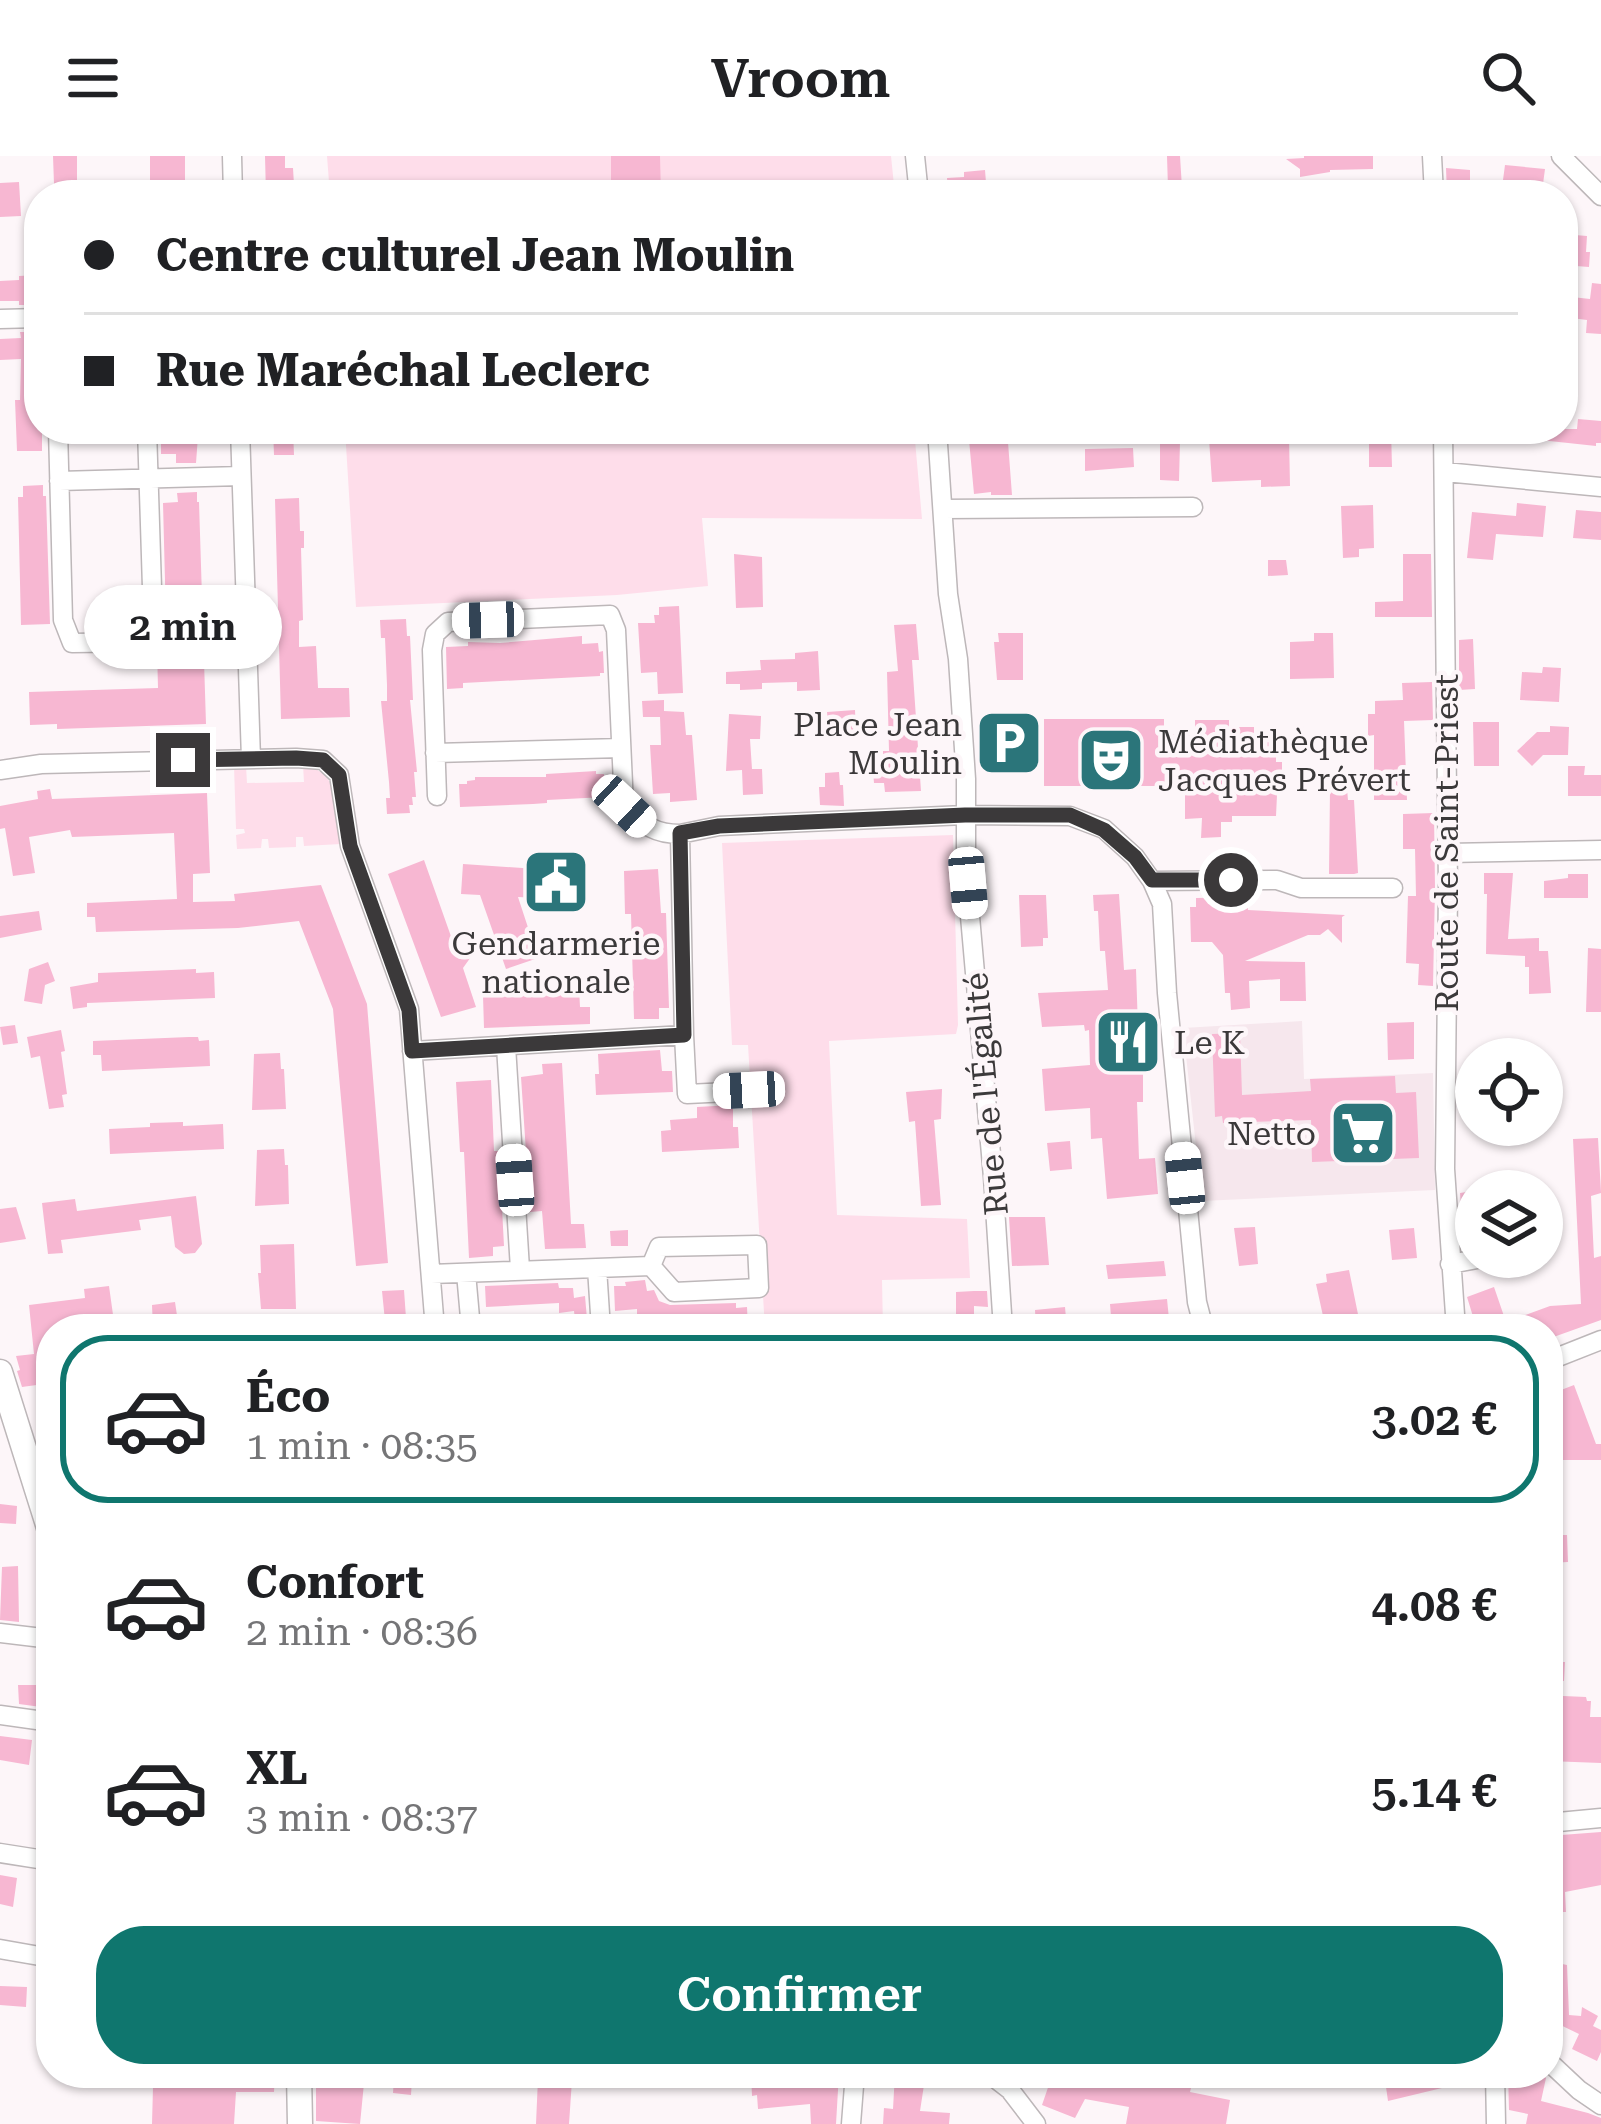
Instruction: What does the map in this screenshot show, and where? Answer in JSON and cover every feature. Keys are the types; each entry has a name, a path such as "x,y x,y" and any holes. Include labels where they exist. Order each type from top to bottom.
{"main road":[{"path":"0,1372 36,1486"},
{"path":"299,2088 300,2124"}],"street":[{"path":"1561,156 1601,196"},
{"path":"58,444 63,620 72,643 145,642 153,620 148,444"},
{"path":"240,444 251,759"},
{"name":"Rue de l'Égalité","path":"938,444 948,595 958,658 967,872 1002,1314"},
{"name":"Route de Saint-Priest","path":"1444,444 1445,1169 1455,1314"},
{"path":"1445,472 1601,487"},
{"path":"59,481 241,476"},
{"path":"944,509 1193,507"},
{"path":"437,796 435,634 448,622 610,615 616,630 624,806 645,826 662,834 719,826 965,815 1070,815 1104,830 1135,857 1162,904 1200,1314"},
{"path":"435,753 622,748"},
{"path":"0,770 41,764 296,758 323,760 339,775 350,846 409,1010 434,1314"},
{"path":"680,833 687,1094 749,1090"},
{"path":"1448,853 1601,850"},
{"path":"1152,880 1276,880 1301,888 1393,888"},
{"path":"412,1051 684,1035"},
{"path":"506,1046 520,1269"},
{"path":"431,1274 650,1266 674,1292 759,1288 757,1246 659,1247 650,1266"},
{"path":"1450,1264 1455,1263"},
{"path":"597,1268 600,1314"},
{"path":"466,1273 470,1314"},
{"path":"1563,1355 1601,1340"},
{"path":"0,1634 36,1638"},
{"path":"0,1715 36,1720"},
{"path":"1563,1821 1601,1818"},
{"path":"0,1852 36,1858"},
{"path":"0,1949 36,1955"},
{"path":"1563,2075 1601,2105"},
{"path":"851,2124 854,2088"},
{"path":"1007,2088 1036,2124"},
{"path":"1495,2088 1496,2124"}],"shaded area":[{"path":"327,156 891,156 893,180 329,180"},
{"path":"346,444 915,444 922,519 702,518 708,586 356,607"},
{"path":"303,765 325,776 331,785 341,844 304,846 303,837 296,837 296,847 269,848 268,839 262,839 261,848 237,849 236,835 245,833 236,829 234,766 246,766 247,783 304,782"},
{"path":"953,835 956,1034 829,1041 837,1215 967,1219 970,1278 882,1280 883,1314 764,1314 748,1045 732,1045 722,843"},
{"path":"1302,1021 1304,1079 1433,1073 1435,1190 1202,1201 1183,1028"}],"building":[{"path":"53,156 77,156 77,180 54,180"},
{"path":"150,156 185,156 185,180 150,180"},
{"path":"265,156 285,156 285,168 293,168 294,180 266,180"},
{"path":"611,156 660,156 661,180 611,180"},
{"path":"1167,156 1180,156 1182,180 1168,180"},
{"path":"1373,156 1373,169 1330,170 1300,177 1300,169 1286,159"},
{"path":"1505,165 1545,169 1544,180 1503,180"},
{"path":"1446,168 1470,170 1470,180 1446,180"},
{"path":"985,170 986,180 947,180 964,177 964,172"},
{"path":"19,182 21,216 0,217 0,183"},
{"path":"1578,235 1587,236 1589,267 1578,266"},
{"path":"24,276 24,305 0,301 0,281 19,280"},
{"path":"1592,283 1601,284 1601,334 1586,333 1587,320 1578,319 1578,298 1590,299"},
{"path":"24,332 24,444 42,444 42,451 17,451 15,400 20,400 21,359 0,360 0,339 21,338"},
{"path":"1578,419 1601,421 1601,443 1577,444"},
{"path":"161,444 197,444 196,463 176,463 176,454 161,454"},
{"path":"274,444 294,444 294,455 274,455"},
{"path":"969,444 1008,444 1012,495 974,494"},
{"path":"1160,444 1180,444 1179,481 1160,480"},
{"path":"1209,444 1289,444 1290,486 1261,487 1261,480 1212,482"},
{"path":"1369,444 1391,444 1392,467 1369,467"},
{"path":"1133,448 1134,467 1085,471 1085,449"},
{"path":"43,485 50,624 21,625 18,497 23,497 23,486"},
{"path":"197,492 206,724 57,729 57,724 30,725 29,692 158,688 157,649 162,649 166,620 163,503 178,502 177,493"},
{"path":"299,498 304,548 299,647 316,646 318,688 349,688 350,717 281,719 275,499"},
{"path":"1517,503 1546,506 1543,537 1496,534 1493,560 1467,558 1472,512 1516,516"},
{"path":"1373,505 1374,548 1359,549 1359,557 1343,558 1341,506"},
{"path":"1576,510 1601,512 1601,540 1573,538"},
{"path":"734,554 762,557 763,607 736,608"},
{"path":"1403,554 1431,554 1432,617 1375,617 1375,602 1403,601"},
{"path":"1268,560 1286,560 1288,575 1268,576"},
{"path":"679,606 683,693 658,694 657,672 641,673 638,623 655,623 659,607"},
{"path":"406,619 416,797 409,805 410,813 387,814 386,798 390,798 381,701 387,701 387,685 380,620"},
{"path":"916,624 919,660 912,660 921,791 885,792 884,783 874,783 872,760 883,760 883,751 889,751 887,672 898,671 894,625"},
{"path":"998,633 1023,633 1023,680 997,680 994,642 999,642"},
{"path":"1314,633 1333,633 1334,678 1290,679 1290,642 1314,641"},
{"path":"582,636 582,644 598,643 599,652 603,651 604,673 600,676 463,683 463,688 447,689 446,647"},
{"path":"1473,639 1475,689 1459,690 1459,640"},
{"path":"818,651 820,690 797,691 797,682 762,683 762,689 740,690 740,684 726,684 726,672 761,670 760,660 795,659 795,653"},
{"path":"1543,667 1561,668 1559,702 1520,700 1522,672 1542,673"},
{"path":"1432,682 1433,720 1404,721 1407,800 1374,800 1374,735 1368,736 1368,714 1375,714 1375,701 1403,700 1402,683"},
{"path":"664,700 664,711 684,712 686,735 692,735 697,800 670,802 670,793 653,794 650,745 661,745 660,717 643,717 642,701"},
{"path":"855,710 856,734 829,735 827,712"},
{"path":"729,714 761,716 760,739 750,739 752,769 762,769 763,794 743,795 742,770 726,771"},
{"path":"1044,719 1164,719 1164,734 1195,734 1195,720 1229,720 1229,727 1254,727 1254,735 1276,735 1282,795 1277,795 1276,816 1232,816 1232,822 1221,822 1221,837 1201,838 1202,818 1185,819 1185,786 1044,786"},
{"path":"1473,722 1499,722 1499,766 1474,766"},
{"path":"1550,726 1569,727 1568,755 1543,755 1532,766 1517,751 1537,732 1550,732"},
{"path":"1568,766 1585,766 1584,775 1601,775 1601,796 1568,796"},
{"path":"839,772 844,806 820,805 819,787 825,787 825,773"},
{"path":"604,774 605,797 460,807 459,784 475,777"},
{"path":"50,789 52,799 207,793 210,873 193,874 193,902 235,901 234,894 321,885 367,1004 388,1263 356,1266 333,1009 299,921 238,928 96,932 95,917 87,917 87,903 177,899 174,833 72,837 70,830 29,837 35,873 13,876 5,828 0,829 0,806 38,799 37,791"},
{"path":"1330,789 1347,789 1348,800 1354,800 1358,873 1329,874"},
{"path":"1434,813 1433,986 1418,985 1419,964 1406,963 1408,896 1416,896 1415,849 1403,849 1403,814"},
{"path":"424,860 459,959 473,954 463,968 476,1007 441,1017 388,874"},
{"path":"463,864 566,871 565,895 557,894 557,899 518,897 538,958 506,969 480,895 461,894"},
{"path":"658,869 661,913 666,913 669,1008 659,1008 659,1019 634,1019 631,914 625,914 624,871"},
{"path":"1484,873 1513,873 1508,939 1539,938 1539,951 1548,951 1551,993 1529,994 1525,956 1486,954"},
{"path":"1568,874 1588,874 1588,898 1544,898 1544,881 1568,878"},
{"path":"1119,894 1124,970 1136,969 1138,1028 1143,1028 1143,1102 1137,1102 1139,1159 1155,1158 1158,1194 1107,1199 1102,1138 1091,1139 1090,1108 1045,1111 1042,1069 1090,1065 1089,1030 1084,1025 1042,1027 1038,993 1108,990 1093,895"},
{"path":"1019,895 1046,895 1048,938 1043,938 1043,946 1021,947"},
{"path":"1248,897 1248,910 1345,915 1342,943 1328,929 1245,961 1305,962 1306,1001 1280,1001 1280,979 1249,981 1250,1008 1231,1010 1223,955 1212,942 1191,942 1190,907 1196,907 1196,898"},
{"path":"39,911 42,930 0,938 0,916"},
{"path":"1588,948 1601,949 1601,1012 1586,1012"},
{"path":"48,962 55,981 45,985 42,1004 24,1001 29,969"},
{"path":"196,969 196,973 214,972 215,998 87,1003 87,1007 73,1009 70,987 98,982 98,973"},
{"path":"579,988 580,1007 590,1007 590,1024 484,1028 483,996"},
{"path":"1414,1022 1414,1059 1388,1060 1387,1023"},
{"path":"15,1025 18,1043 3,1045 0,1027"},
{"path":"61,1030 67,1094 62,1095 64,1107 49,1109 40,1056 31,1058 27,1037"},
{"path":"1240,1033 1242,1095 1311,1091 1310,1079 1395,1076 1396,1093 1416,1092 1419,1158 1312,1162 1311,1120 1223,1123 1222,1116 1215,1117 1212,1034"},
{"path":"209,1040 210,1066 102,1071 101,1055 93,1055 93,1041"},
{"path":"660,1050 662,1071 672,1071 673,1092 596,1095 598,1054"},
{"path":"280,1053 286,1109 252,1110 254,1054"},
{"path":"562,1063 571,1224 584,1224 586,1248 545,1249 542,1211 530,1212 521,1077 543,1074 542,1064"},
{"path":"491,1080 504,1246 493,1247 493,1256 469,1258 456,1082"},
{"path":"942,1089 941,1119 934,1120 941,1205 921,1206 915,1121 909,1122 906,1092"},
{"path":"733,1105 739,1148 662,1152 661,1131 671,1130 670,1120 697,1118 697,1107"},
{"path":"183,1122 183,1126 223,1124 224,1149 110,1154 109,1129"},
{"path":"1598,1138 1601,1193 1591,1196 1594,1258 1601,1256 1601,1320 1563,1334 1563,1314 1528,1314 1550,1306 1581,1304 1573,1139"},
{"path":"1070,1141 1072,1169 1050,1171 1047,1143"},
{"path":"284,1149 289,1204 255,1206 257,1150"},
{"path":"196,1196 202,1244 195,1253 184,1254 175,1247 171,1216 139,1220 141,1230 61,1240 63,1253 48,1254 42,1203 75,1199 77,1211"},
{"path":"16,1207 26,1239 0,1243 0,1209"},
{"path":"1009,1217 1045,1217 1049,1265 1012,1266"},
{"path":"1255,1227 1258,1264 1239,1266 1234,1228"},
{"path":"1414,1228 1417,1258 1392,1260 1389,1230"},
{"path":"628,1230 628,1246 611,1246 610,1231"},
{"path":"294,1244 296,1309 261,1309 260,1245"},
{"path":"1164,1261 1166,1276 1108,1279 1106,1265"},
{"path":"1349,1270 1358,1314 1323,1314 1316,1284 1327,1282 1326,1274"},
{"path":"645,1280 647,1291 654,1290 659,1301 670,1305 736,1303 736,1308 747,1307 747,1314 615,1311 614,1286 626,1286 625,1282"},
{"path":"558,1283 559,1288 573,1288 574,1298 585,1296 587,1314 559,1313 559,1303 486,1307 485,1286"},
{"path":"109,1286 113,1314 36,1314 36,1385 22,1387 16,1356 34,1354 29,1305 85,1298 84,1289"},
{"path":"1494,1287 1503,1314 1472,1314 1467,1297"},
{"path":"404,1290 406,1314 384,1314 382,1291"},
{"path":"987,1291 988,1307 974,1306 974,1314 956,1314 956,1292"},
{"path":"1167,1299 1168,1314 1111,1314 1110,1304"},
{"path":"175,1302 177,1314 152,1314 152,1305"},
{"path":"1065,1307 1066,1314 1035,1314 1035,1310"},
{"path":"1574,1385 1596,1444 1601,1444 1601,1460 1563,1460 1563,1389"},
{"path":"0,1504 17,1506 16,1524 0,1523"},
{"path":"1563,1535 1567,1535 1568,1562 1563,1562"},
{"path":"18,1566 19,1622 0,1620 2,1567"},
{"path":"18,1685 36,1685 36,1706 19,1704"},
{"path":"1563,1696 1586,1697 1591,1701 1590,1717 1601,1717 1601,1763 1563,1762"},
{"path":"0,1736 32,1740 29,1765 0,1760"},
{"path":"1601,1832 1601,1885 1565,1892 1566,1912 1563,1912 1563,1835"},
{"path":"0,1875 17,1878 13,1907 0,1904"},
{"path":"1563,1964 1567,1965 1569,2015 1581,2016 1582,2007 1598,2016 1593,2026 1601,2030 1597,2061 1572,2049 1579,2034 1563,2026"},
{"path":"0,1986 27,1987 26,2007 0,2005"},
{"path":"153,2088 274,2088 274,2092 236,2092 234,2124 152,2124"},
{"path":"316,2088 364,2088 360,2124 316,2121"},
{"path":"393,2088 411,2088 411,2095 393,2093"},
{"path":"538,2088 571,2088 569,2124 536,2124"},
{"path":"752,2088 838,2088 836,2124 811,2124 810,2104 758,2109 757,2095 752,2096"},
{"path":"894,2088 924,2088 920,2111 950,2113 949,2124 883,2124 884,2108 893,2109"},
{"path":"1048,2088 1191,2088 1190,2092 1230,2100 1226,2124 1126,2124 1129,2107 1085,2099 1075,2118 1042,2105"},
{"path":"1386,2088 1442,2088 1388,2101"},
{"path":"1508,2088 1544,2088 1541,2101 1588,2113 1601,2118 1601,2124 1526,2124 1528,2114 1509,2110"}],"place":[{"name":"Place Jean Moulin","path":"1009,743"},
{"name":"Médiathèque Jacques Prévert","path":"1111,760"},
{"name":"Gendarmerie nationale","path":"556,882"},
{"name":"Le K","path":"1128,1042"},
{"name":"Netto","path":"1363,1133"}],"route":[{"path":"183,760 323,760 339,775 350,846 409,1010 412,1051 684,1035 680,833 719,826 1070,815 1104,830 1135,857 1152,880 1231,880"}]}
